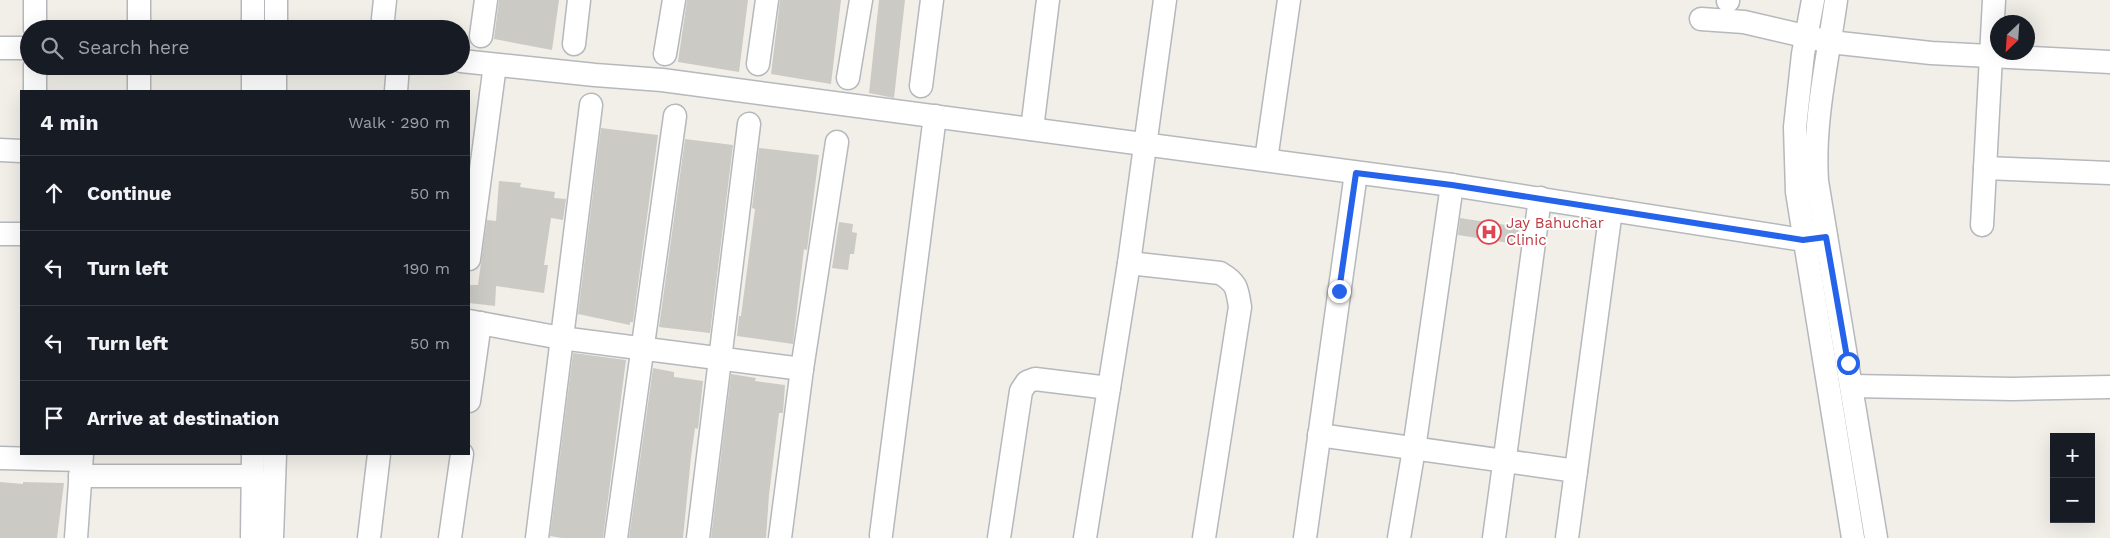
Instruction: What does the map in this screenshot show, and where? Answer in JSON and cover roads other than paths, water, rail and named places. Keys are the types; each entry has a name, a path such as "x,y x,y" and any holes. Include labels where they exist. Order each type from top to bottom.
{"street":[{"path":"35,0 35,20"},
{"path":"139,0 139,20"},
{"path":"253,20 254,0"},
{"path":"276,0 276,20"},
{"path":"481,36 486,0"},
{"path":"574,44 579,0"},
{"path":"665,54 674,0"},
{"path":"758,64 767,0"},
{"path":"848,78 861,0"},
{"path":"921,86 932,0"},
{"path":"1032,129 1048,0"},
{"path":"1086,538 1129,263 1165,0"},
{"path":"1266,160 1288,0"},
{"path":"1813,0 1806,38 1795,127 1794,158 1803,240 1853,538"},
{"path":"1836,0 1821,105 1816,164 1826,237 1876,538"},
{"path":"1993,15 1994,0"},
{"path":"1700,20 1744,22 1806,38 1830,42 1931,53 1990,56 1982,225"},
{"path":"0,48 20,48"},
{"path":"2035,58 2110,62"},
{"path":"470,63 662,80 1452,185 1803,240 1826,237"},
{"path":"470,226 495,65"},
{"path":"35,75 35,90"},
{"path":"139,75 139,90"},
{"path":"253,75 253,90"},
{"path":"275,75 276,90"},
{"path":"396,90 397,75"},
{"path":"537,538 591,105"},
{"path":"616,538 675,116"},
{"path":"881,535 935,116"},
{"path":"698,538 749,124"},
{"path":"780,538 802,369 837,142"},
{"path":"0,150 20,151"},
{"path":"1985,168 2110,173"},
{"path":"1305,538 1356,173"},
{"path":"1399,538 1452,185"},
{"path":"1494,538 1540,198"},
{"path":"1567,538 1611,210"},
{"path":"0,234 20,234"},
{"path":"1129,263 1220,274 1233,281 1237,291 1240,307 1204,538"},
{"path":"470,385 474,322 561,338 802,369"},
{"path":"999,538 1021,391 1027,382 1035,379 1109,388"},
{"path":"1852,386 2110,387"},
{"path":"1319,435 1576,471"},
{"path":"252,538 253,455"},
{"path":"272,538 275,455"},
{"path":"369,538 379,455"},
{"path":"450,538 462,455"},
{"path":"0,458 253,476"},
{"path":"76,538 81,463"}],"place":[{"name":"Jay Bahuchar Clinic","path":"1489,232"}]}
